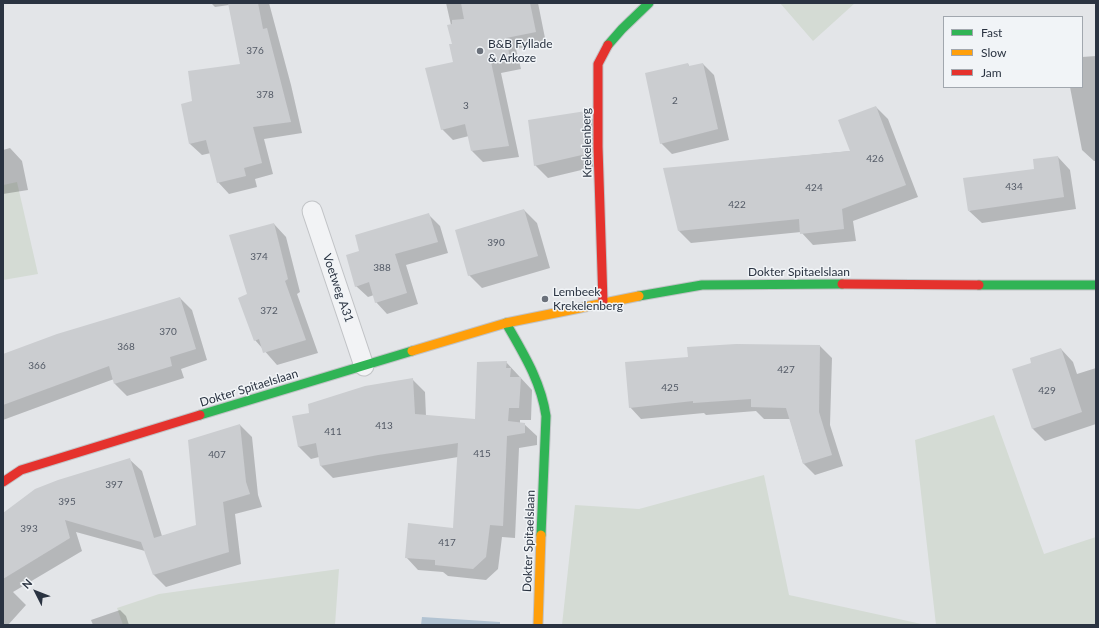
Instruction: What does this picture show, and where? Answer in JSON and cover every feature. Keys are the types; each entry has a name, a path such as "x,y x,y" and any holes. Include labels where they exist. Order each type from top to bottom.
{"street":[{"name":"Krekelenberg","path":"603,302 598,147 598,64 612,41 649,3"},
{"name":"Dokter Spitaelslaan","path":"3,482 21,470 54,459 506,323 603,302 702,285 1096,285"},
{"name":"Dokter Spitaelslaan","path":"506,323 536,378 545,399 546,424 538,625"}],"lane":[{"name":"Voetweg A31","path":"312,210 364,366"}],"shaded area":[{"path":"780,3 855,3 813,41"},
{"path":"17,182 38,274 3,280 3,185"},
{"path":"994,415 1044,554 1096,537 1096,625 936,625 915,440"},
{"path":"764,475 789,595 926,625 562,625 575,505 639,509"},
{"path":"339,569 335,625 123,625 117,608 159,594"}],"water":[{"path":"422,617 500,622 500,625 421,625"}],"building":[{"path":"228,3 258,3 263,29 267,28 291,122 253,127 262,163 244,168 246,176 217,183 206,140 189,144 181,104 192,101 188,71 240,64"},
{"path":"461,3 530,3 536,32 506,38 510,58 491,62 509,146 471,151 465,124 441,130 425,68 453,62 449,44 452,44 447,25 452,24 452,20 464,19"},
{"path":"688,63 689,66 703,63 718,129 660,144 645,73"},
{"path":"876,106 906,185 842,209 844,229 800,234 799,219 678,231 663,168 850,151 838,120"},
{"path":"586,111 586,154 534,166 528,120"},
{"path":"1058,156 1064,197 968,211 963,178 1034,169 1033,159"},
{"path":"524,209 538,256 468,276 455,230"},
{"path":"429,213 438,242 395,254 407,293 375,303 369,282 355,287 346,255 359,251 355,235"},
{"path":"274,223 288,279 285,281 306,340 263,353 259,339 254,341 238,298 247,294 229,235"},
{"path":"180,297 196,349 170,357 172,366 114,384 109,366 3,405 3,354 57,334"},
{"path":"736,344 820,345 819,412 832,455 803,464 786,408 751,407 751,399 693,403 693,401 629,408 625,362 688,357 687,347"},
{"path":"1061,348 1082,412 1032,429 1012,369 1031,363 1030,358"},
{"path":"507,361 506,368 511,368 510,377 521,377 519,408 509,408 508,421 525,423 525,433 507,436 503,526 490,525 486,557 473,569 435,565 435,560 405,558 408,523 453,528 458,443 378,455 320,466 316,443 298,447 292,416 309,413 308,404 365,386 413,378 415,414 475,419 477,362"},
{"path":"240,424 246,482 250,494 223,502 229,552 153,575 141,542 65,520 70,538 3,579 3,513 35,489 58,480 130,458 154,538 196,525 188,440"}],"traffic: fast":[{"path":"608,45 649,3"},
{"path":"639,296 702,285 842,284"},
{"path":"979,285 1096,285"},
{"path":"506,323 536,379 544,403 546,416 541,535"},
{"path":"200,415 412,351"}],"traffic: slow":[{"path":"412,351 506,323 639,296"},
{"path":"538,625 541,535"}],"traffic: jam":[{"path":"603,302 598,147 598,64 608,45"},
{"path":"842,284 979,285"},
{"path":"3,482 21,470 200,415"}],"place":[{"name":"B&B Fyllade & Arkoze","path":"480,51"},
{"name":"Lembeek Krekelenberg","path":"545,299"}]}
